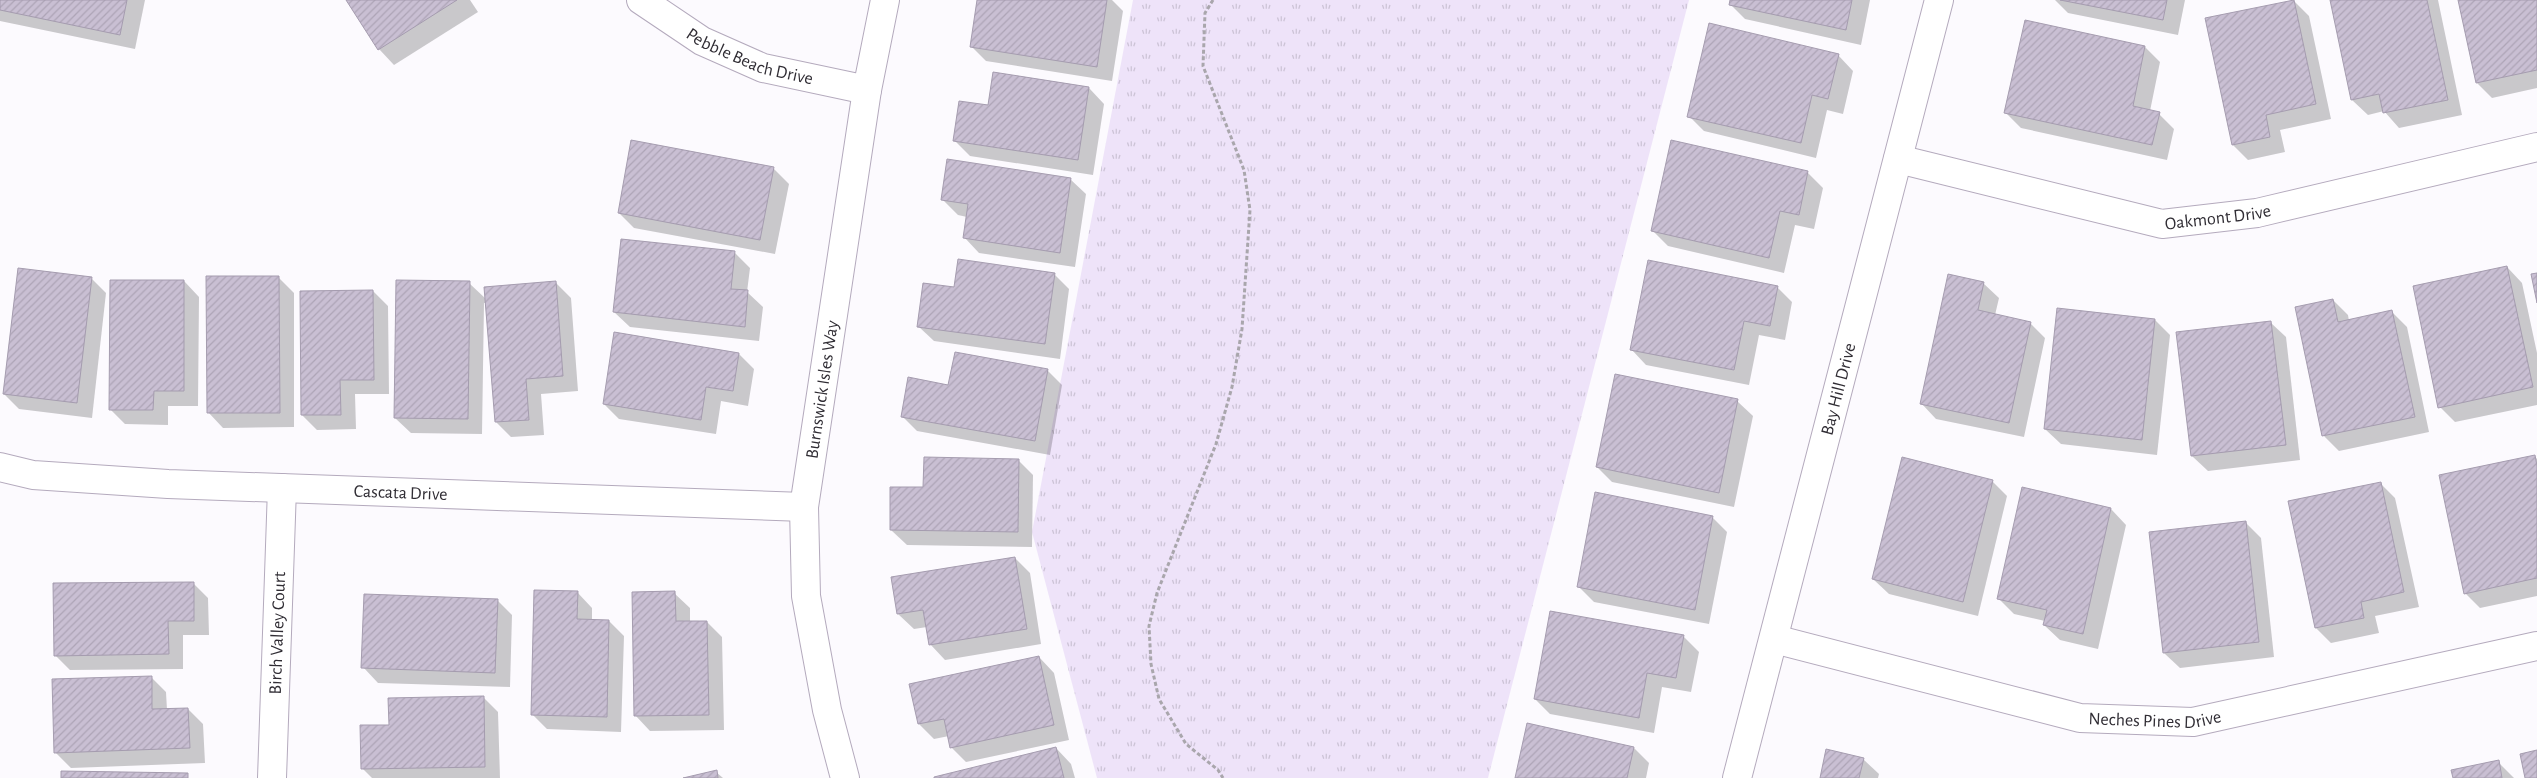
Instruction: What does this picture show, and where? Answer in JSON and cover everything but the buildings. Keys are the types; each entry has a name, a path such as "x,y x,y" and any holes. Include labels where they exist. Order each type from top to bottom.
{"street":[{"name":"Pebble Beach Drive","path":"641,0 702,41 763,68 868,90"},
{"name":"Burnswick Isles Way","path":"845,778 827,710 806,596 804,507 868,90 885,0"},
{"name":"Bay Hill Drive","path":"1737,778 1939,0"},
{"name":"Oakmont Drive","path":"1898,159 2162,224 2257,213 2537,147"},
{"name":"Cascata Drive","path":"0,466 33,475 168,484 804,507"},
{"name":"Birch Valley Court","path":"272,778 282,488"},
{"name":"Neches Pines Drive","path":"1774,638 2080,718 2193,722 2537,646"}],"path":[{"path":"1212,0 1205,13 1203,66 1244,170 1250,210 1242,329 1232,387 1216,444 1157,593 1149,626 1151,664 1159,699 1186,744 1218,770 1223,778"}],"green space":[{"path":"1133,0 1689,0 1488,778 1097,778 1032,532"}]}
